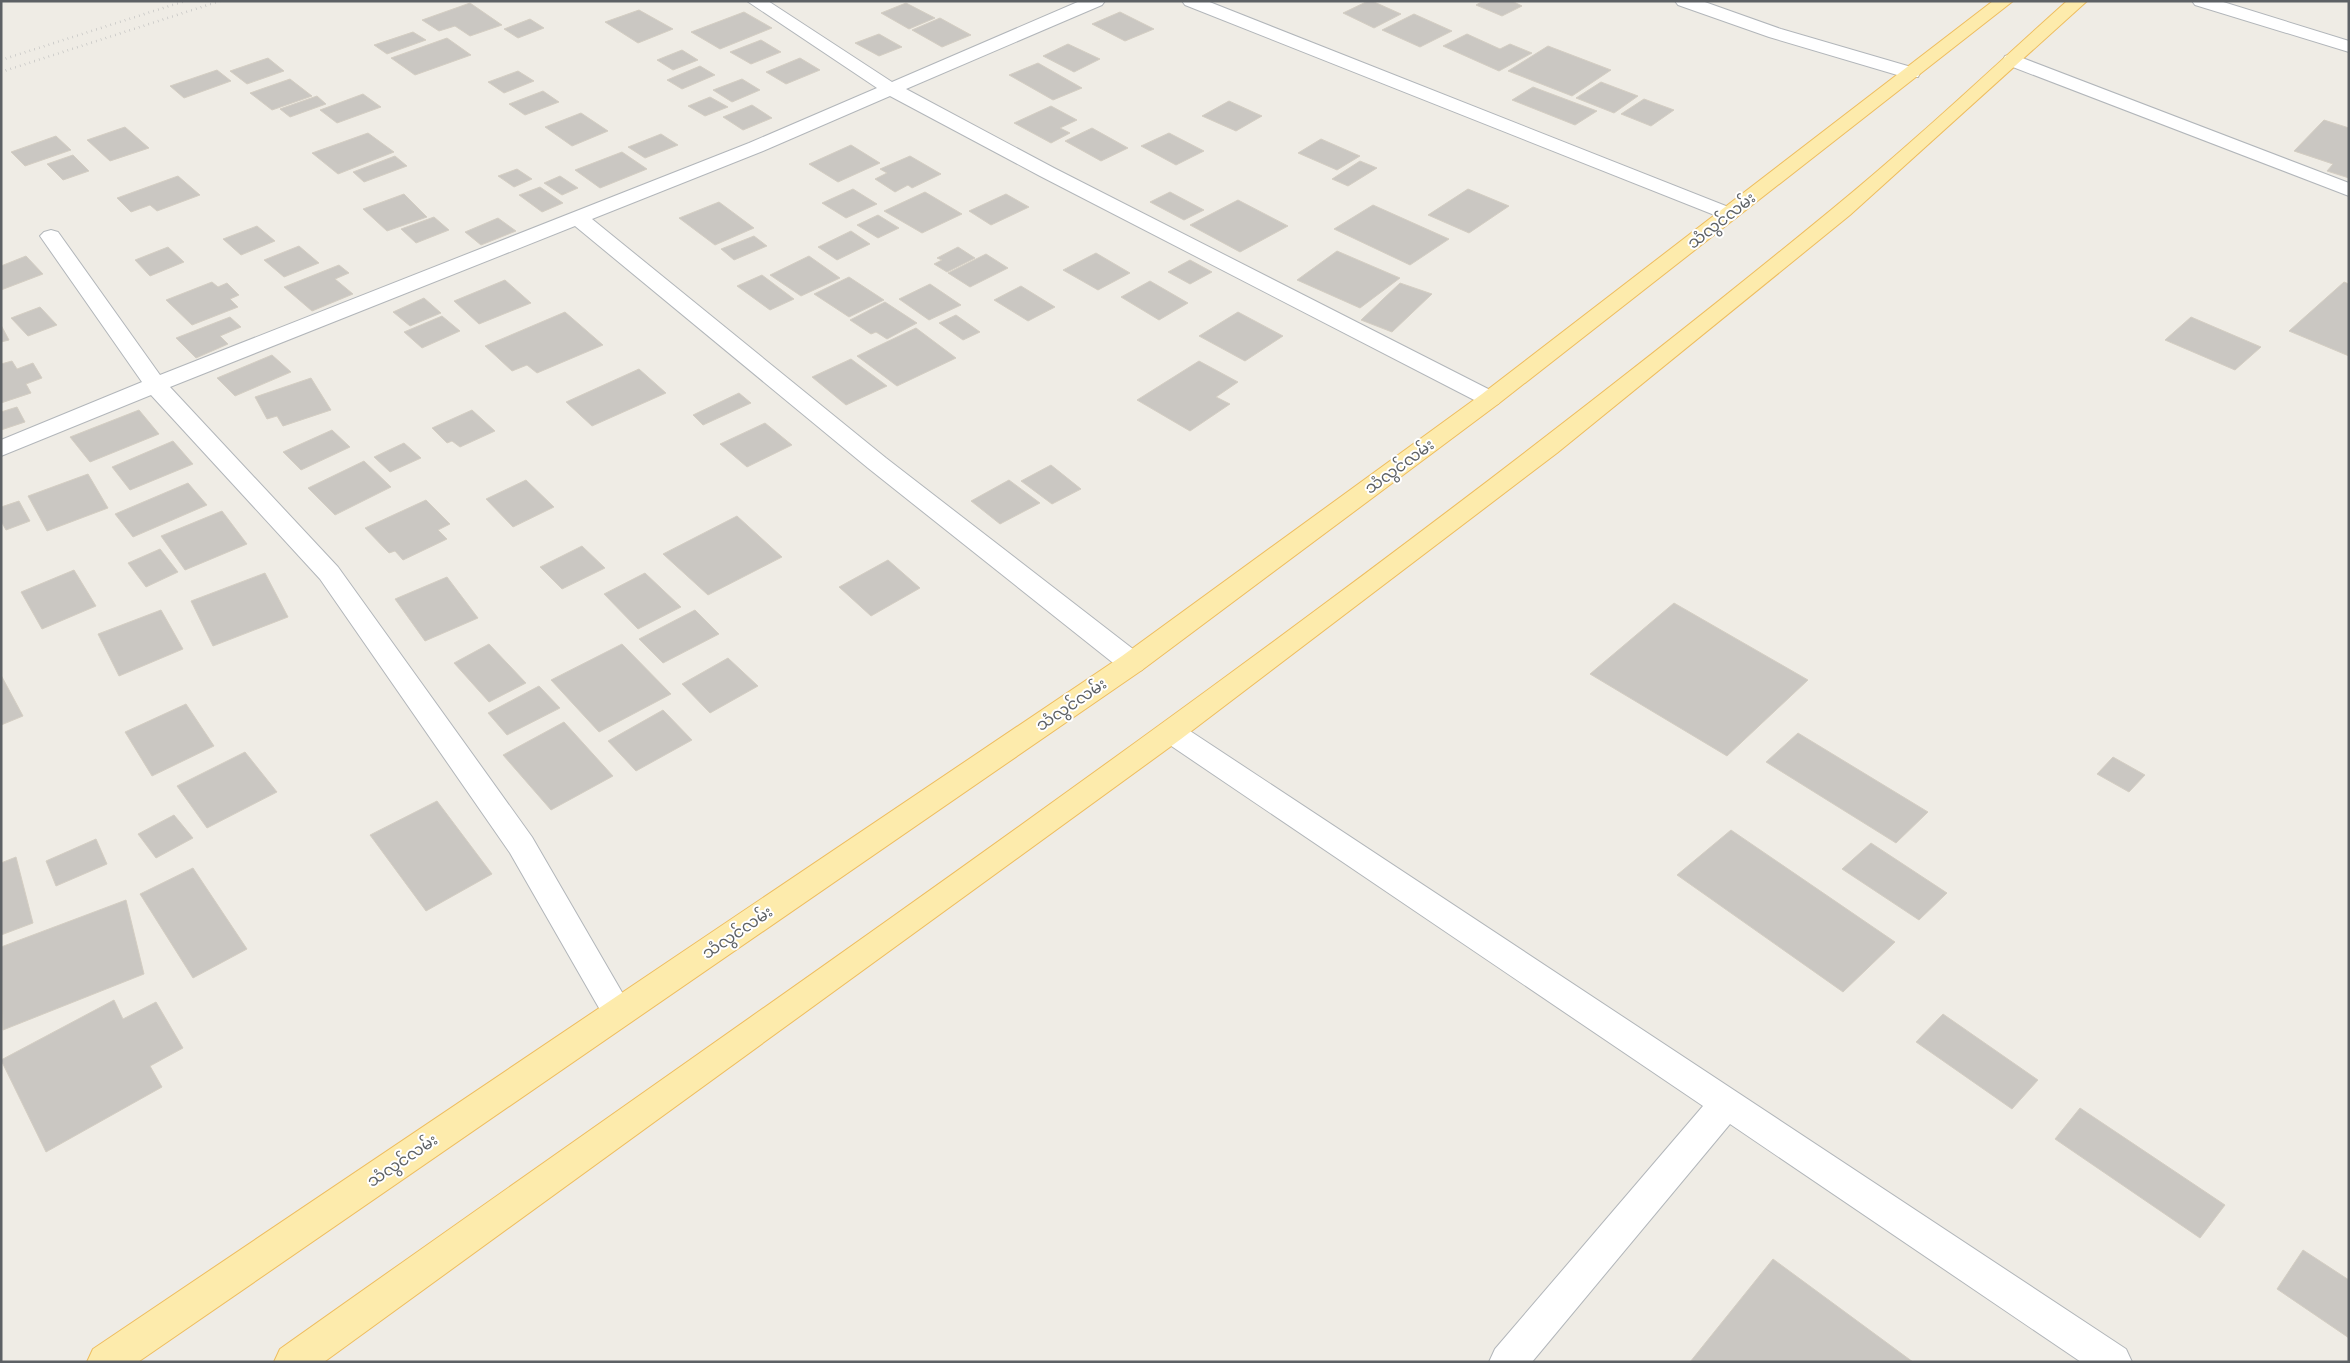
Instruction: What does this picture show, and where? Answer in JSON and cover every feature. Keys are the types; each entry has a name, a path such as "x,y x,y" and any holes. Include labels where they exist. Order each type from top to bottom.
{"main road":[{"name":"သံလွင်လမ်း","path":"106,1362 1132,663 1490,399 2004,1"},
{"path":"293,1362 1171,732 1548,448 1843,211 2078,1"}],"street":[{"path":"756,1 891,89 1064,181 1490,399"},
{"path":"1,449 155,385 756,147 1096,1"},
{"path":"1191,1 1729,214"},
{"path":"1684,1 1775,32 1911,73"},
{"path":"2200,1 2349,47"},
{"path":"2012,60 2349,190"},
{"path":"578,218 877,463 1132,663"},
{"path":"51,236 155,385 330,573 521,845 618,1013"},
{"path":"1171,732 2113,1362"},
{"path":"1508,1362 1727,1104"}],"building":[{"path":"1368,1 1401,14 1374,28 1343,13"},
{"path":"1483,1 1512,1 1522,6 1502,16 1476,5"},
{"path":"470,3 502,25 470,36 455,26 439,31 422,20"},
{"path":"906,3 935,18 909,29 881,13"},
{"path":"639,10 673,29 638,43 605,22"},
{"path":"744,12 772,28 720,49 691,32"},
{"path":"1120,12 1154,29 1125,41 1092,24"},
{"path":"1414,14 1452,31 1420,47 1382,30"},
{"path":"940,18 971,35 942,47 912,30"},
{"path":"530,19 544,28 518,38 504,29"},
{"path":"413,32 426,40 387,54 374,45"},
{"path":"879,34 902,47 879,56 855,43"},
{"path":"1467,34 1500,49 1510,44 1532,53 1499,71 1443,46"},
{"path":"447,38 471,55 415,75 391,58"},
{"path":"761,40 781,52 751,64 730,52"},
{"path":"1068,44 1100,59 1074,72 1043,56"},
{"path":"1548,46 1611,70 1572,96 1508,71"},
{"path":"682,50 698,60 673,70 657,60"},
{"path":"268,58 284,71 247,84 230,71"},
{"path":"800,58 820,70 786,84 766,72"},
{"path":"1038,63 1082,88 1053,100 1009,75"},
{"path":"700,66 715,75 682,89 667,80"},
{"path":"217,70 231,81 184,98 170,86"},
{"path":"518,71 534,81 504,93 488,82"},
{"path":"290,79 312,96 272,110 250,93"},
{"path":"742,79 760,90 732,102 713,90"},
{"path":"1601,82 1638,96 1614,113 1576,98"},
{"path":"1533,87 1597,111 1575,125 1512,100"},
{"path":"543,91 559,102 525,115 509,104"},
{"path":"363,94 381,107 337,123 320,110"},
{"path":"317,96 326,104 290,117 280,109"},
{"path":"710,97 728,107 705,116 688,106"},
{"path":"1644,99 1674,110 1651,126 1621,114"},
{"path":"1229,101 1262,116 1236,131 1202,116"},
{"path":"752,105 772,118 743,130 723,117"},
{"path":"1051,106 1077,120 1060,128 1070,133 1051,143 1014,123"},
{"path":"581,113 608,131 572,146 545,127"},
{"path":"2324,120 2349,128 2349,178 2327,171 2333,164 2294,151"},
{"path":"125,127 149,148 110,161 87,140"},
{"path":"1092,128 1128,148 1101,161 1065,141"},
{"path":"368,133 394,152 338,174 312,153"},
{"path":"1169,133 1204,151 1176,165 1141,146"},
{"path":"661,134 678,145 645,158 628,147"},
{"path":"56,136 71,150 25,166 11,152"},
{"path":"1321,139 1360,156 1337,170 1298,153"},
{"path":"851,145 880,163 838,182 809,164"},
{"path":"622,152 647,169 600,188 575,170"},
{"path":"73,155 89,171 63,180 47,164"},
{"path":"395,156 407,166 364,182 353,172"},
{"path":"910,156 941,174 912,188 908,185 895,192 875,179 887,173 880,169"},
{"path":"1360,161 1377,168 1348,186 1332,179"},
{"path":"517,169 532,179 514,187 498,176"},
{"path":"178,176 200,195 157,211 150,205 131,212 117,198"},
{"path":"560,176 578,188 562,195 544,183"},
{"path":"540,187 563,203 542,212 519,195"},
{"path":"853,189 877,204 846,218 822,203"},
{"path":"1468,189 1509,206 1469,233 1428,215"},
{"path":"925,192 962,214 922,233 884,211"},
{"path":"1170,192 1204,210 1184,220 1150,202"},
{"path":"404,194 427,217 387,231 363,209"},
{"path":"1006,194 1029,207 991,225 969,211"},
{"path":"1238,200 1288,226 1240,252 1190,225"},
{"path":"719,202 754,228 715,245 679,218"},
{"path":"1373,205 1449,239 1410,265 1334,229"},
{"path":"878,215 899,228 878,238 857,225"},
{"path":"434,217 449,230 416,243 401,229"},
{"path":"498,218 516,231 481,245 465,232"},
{"path":"257,226 275,241 241,255 223,239"},
{"path":"851,231 870,244 837,260 818,247"},
{"path":"754,236 767,246 734,260 721,249"},
{"path":"299,246 319,263 284,277 264,260"},
{"path":"168,247 184,262 150,276 135,260"},
{"path":"958,247 975,258 947,272 934,264 942,260 937,258"},
{"path":"1337,251 1400,278 1360,308 1297,280"},
{"path":"1096,253 1130,273 1098,290 1063,270"},
{"path":"986,254 1008,268 970,287 948,273"},
{"path":"26,256 43,274 1,290 1,266"},
{"path":"809,256 840,278 801,296 770,275"},
{"path":"1190,260 1212,272 1190,284 1168,272"},
{"path":"339,265 349,273 335,279 353,294 312,311 284,287"},
{"path":"762,275 794,299 770,310 737,286"},
{"path":"849,277 884,300 849,317 814,294"},
{"path":"505,280 531,303 479,324 454,301"},
{"path":"1150,281 1188,303 1159,320 1121,297"},
{"path":"212,282 218,287 227,283 239,295 230,299 238,307 192,325 166,300"},
{"path":"2344,282 2349,284 2349,356 2289,331"},
{"path":"1400,283 1432,294 1392,332 1361,320"},
{"path":"930,284 961,305 929,320 899,299"},
{"path":"1021,286 1055,307 1028,321 994,300"},
{"path":"424,298 441,313 410,326 393,312"},
{"path":"885,302 917,323 887,339 876,332 871,334 850,320"},
{"path":"40,307 57,325 28,336 11,318"},
{"path":"565,312 603,345 537,373 527,365 512,371 485,346"},
{"path":"1238,312 1283,336 1245,361 1199,336"},
{"path":"956,315 980,332 963,340 939,323"},
{"path":"442,316 460,331 422,348 404,332"},
{"path":"230,317 241,327 220,336 228,344 196,358 176,338"},
{"path":"2191,317 2261,347 2235,370 2165,340"},
{"path":"1,325 9,340 1,342"},
{"path":"916,328 956,358 897,386 857,356"},
{"path":"272,355 291,372 235,396 217,378"},
{"path":"851,359 887,386 846,405 812,377"},
{"path":"12,361 17,369 33,363 42,378 26,384 31,393 1,403 1,364"},
{"path":"1199,361 1238,382 1216,397 1230,404 1190,431 1137,400"},
{"path":"639,369 666,393 592,426 566,402"},
{"path":"311,378 331,410 283,426 277,416 267,419 255,397"},
{"path":"739,393 751,403 703,425 693,415"},
{"path":"17,407 25,422 1,430 1,412"},
{"path":"139,410 159,434 90,462 70,437"},
{"path":"472,410 495,431 460,447 452,441 447,443 432,428"},
{"path":"765,423 792,445 747,467 720,444"},
{"path":"332,430 350,447 301,470 283,452"},
{"path":"173,441 193,464 130,490 112,467"},
{"path":"404,443 421,458 390,472 374,457"},
{"path":"364,461 391,487 335,515 308,488"},
{"path":"1051,465 1081,489 1052,504 1021,481"},
{"path":"88,474 108,508 47,531 28,496"},
{"path":"526,480 554,507 513,527 486,499"},
{"path":"1009,480 1040,503 1000,524 971,501"},
{"path":"188,483 207,505 133,537 115,514"},
{"path":"426,500 450,524 438,530 447,539 403,560 395,551 389,553 365,528"},
{"path":"19,501 30,521 6,530 1,521 1,507"},
{"path":"222,511 247,544 185,570 161,536"},
{"path":"737,516 782,557 708,595 663,554"},
{"path":"582,546 605,568 562,589 540,567"},
{"path":"160,549 178,572 146,587 128,563"},
{"path":"888,560 920,588 871,616 839,587"},
{"path":"74,570 96,606 42,629 21,592"},
{"path":"265,573 288,617 213,646 191,601"},
{"path":"645,573 681,607 638,629 604,594"},
{"path":"447,577 478,618 425,641 395,599"},
{"path":"1674,603 1808,680 1727,756 1590,674"},
{"path":"161,610 183,649 119,676 98,634"},
{"path":"695,610 719,634 663,663 639,639"},
{"path":"489,644 526,683 489,702 454,663"},
{"path":"622,644 671,694 599,732 551,680"},
{"path":"728,658 758,686 710,713 682,684"},
{"path":"1,675 23,716 1,725"},
{"path":"539,686 560,708 507,735 488,713"},
{"path":"186,704 214,746 152,776 125,732"},
{"path":"663,710 692,740 636,771 608,741"},
{"path":"564,722 613,776 551,810 503,755"},
{"path":"1798,733 1928,812 1896,843 1766,762"},
{"path":"245,752 277,792 207,828 177,786"},
{"path":"2113,757 2145,775 2129,792 2097,774"},
{"path":"437,801 492,874 426,911 370,835"},
{"path":"174,815 193,838 156,858 138,834"},
{"path":"1731,830 1895,942 1843,992 1677,875"},
{"path":"96,839 107,864 56,886 46,861"},
{"path":"1871,843 1947,893 1919,920 1842,869"},
{"path":"16,857 33,923 1,935 1,863"},
{"path":"193,868 247,949 193,978 140,894"},
{"path":"126,900 144,974 3,1030 1,947"},
{"path":"114,1000 123,1019 156,1002 183,1048 150,1066 162,1087 46,1152 1,1060"},
{"path":"1943,1014 2038,1080 2012,1109 1916,1042"},
{"path":"2080,1108 2225,1205 2200,1238 2055,1139"},
{"path":"2303,1250 2349,1280 2349,1338 2277,1289"},
{"path":"1773,1259 1913,1362 1690,1362"}],"railway":[{"path":"1,60 185,1"},
{"path":"1,72 220,1"}]}
